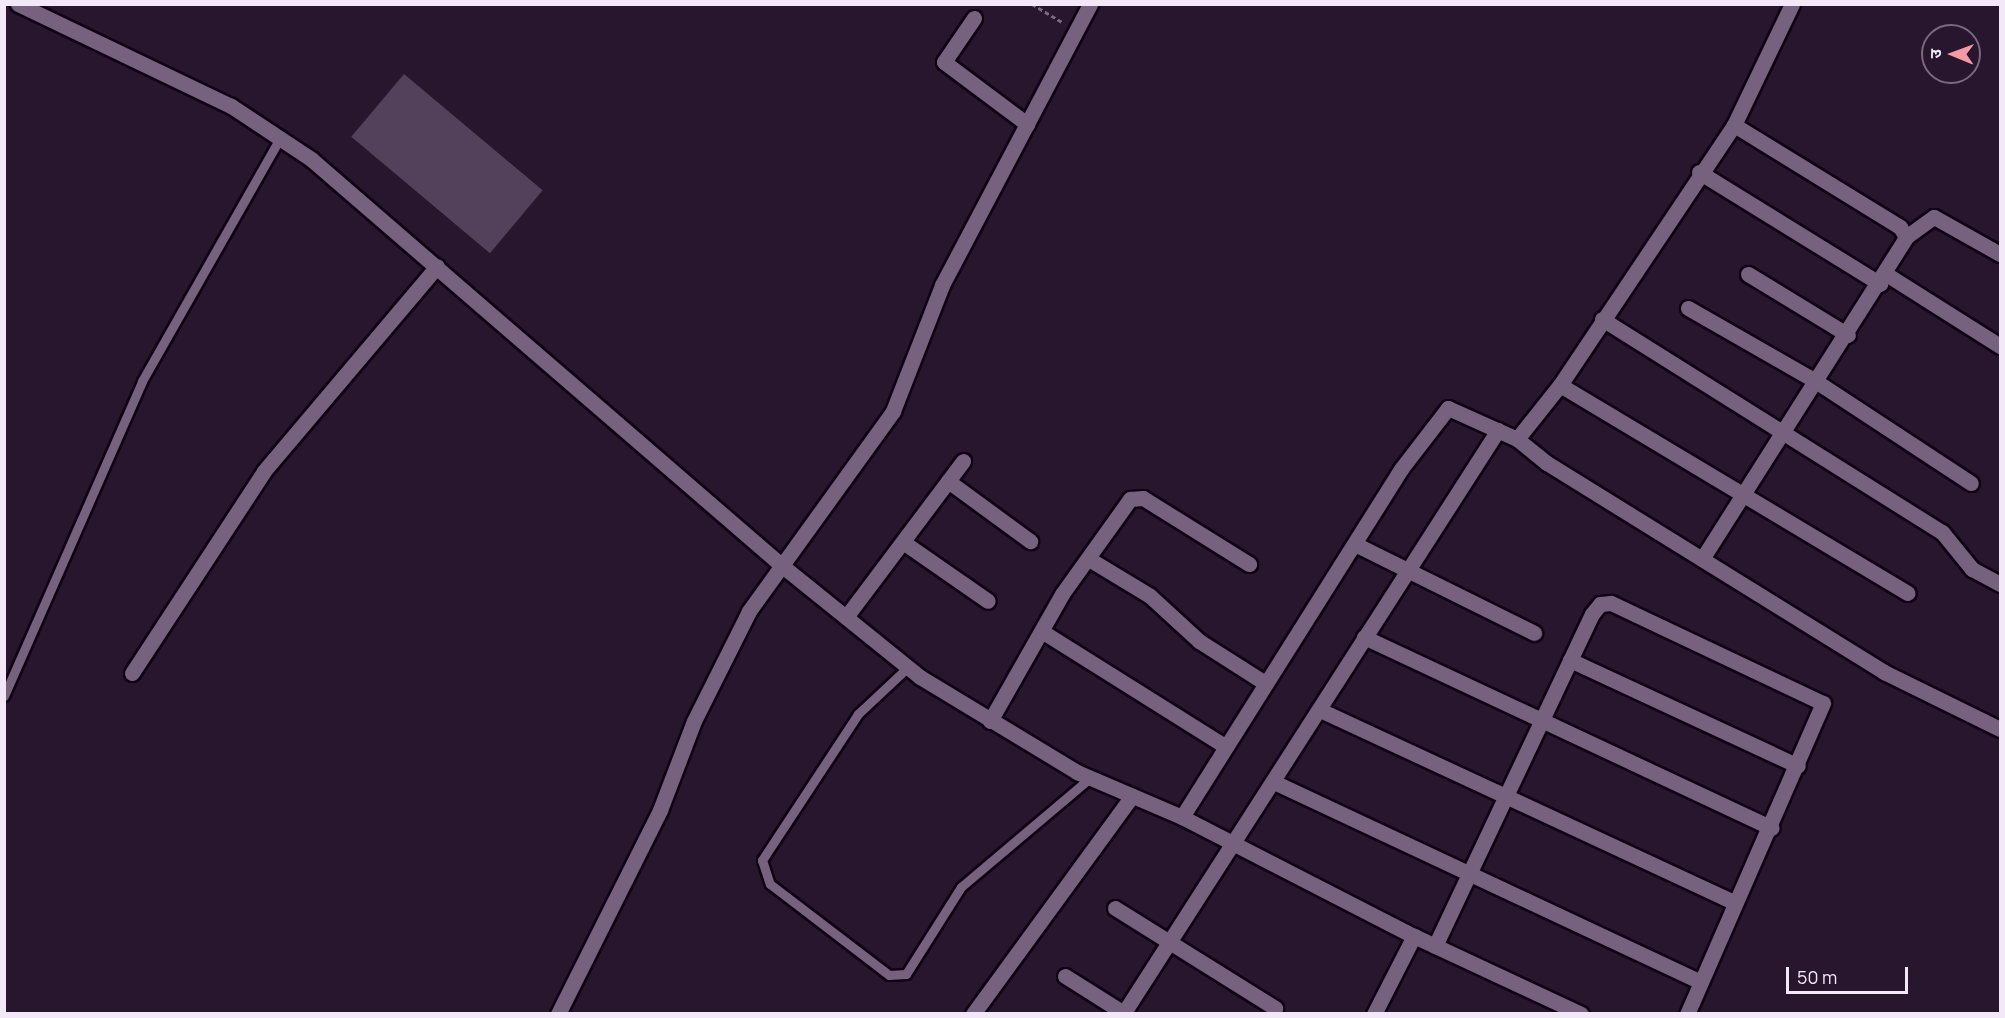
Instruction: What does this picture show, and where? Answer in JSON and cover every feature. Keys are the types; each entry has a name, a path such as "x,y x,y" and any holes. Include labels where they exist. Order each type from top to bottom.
{"street":[{"path":"18,4 231,106 280,138 437,266 780,564 908,667 990,721 1090,778 1182,817 1414,936 1581,1014"},
{"path":"558,1014 660,810 714,678 780,564 831,502 892,411 942,285 1090,4"},
{"path":"1517,439 1560,385 1699,172 1734,125 1792,4"},
{"path":"974,18 944,62 1027,124"},
{"path":"1734,125 1900,227 1906,237"},
{"path":"1699,172 2001,346"},
{"path":"1702,559 1848,335 1906,237 1934,217 2001,254"},
{"path":"132,673 264,471 437,266"},
{"path":"1748,274 1848,335"},
{"path":"1688,308 1817,382 1971,483"},
{"path":"1602,319 1942,532 1972,569 2001,584"},
{"path":"1560,385 1743,498 1907,593"},
{"path":"1182,817 1265,683 1441,412 1455,410 1517,439 1547,463 1884,672 2001,729"},
{"path":"1065,976 1124,1013 1233,843 1276,783 1405,569 1498,430"},
{"path":"846,617 963,461"},
{"path":"948,481 1030,541"},
{"path":"990,721 1089,559 1135,496 1249,564"},
{"path":"903,542 988,601"},
{"path":"1355,544 1534,633"},
{"path":"1089,559 1150,596 1199,640 1265,683"},
{"path":"1435,946 1540,721 1600,604 1624,608 1820,699 1824,708 1687,1014"},
{"path":"1043,632 1225,746"},
{"path":"1364,638 1772,828"},
{"path":"1570,660 1798,766"},
{"path":"1320,710 1735,903"},
{"path":"1276,783 1700,982"},
{"path":"973,1014 1132,796"},
{"path":"1115,908 1167,944 1275,1008"},
{"path":"1374,1014 1414,936"}],"lane":[{"path":"4,696 142,381 280,138"},
{"path":"908,667 858,714 762,860 770,884 889,975 906,974 961,887 1090,778"}],"path":[{"path":"1032,4 1076,30"}],"building":[{"path":"404,74 543,190 490,253 351,137"}]}
